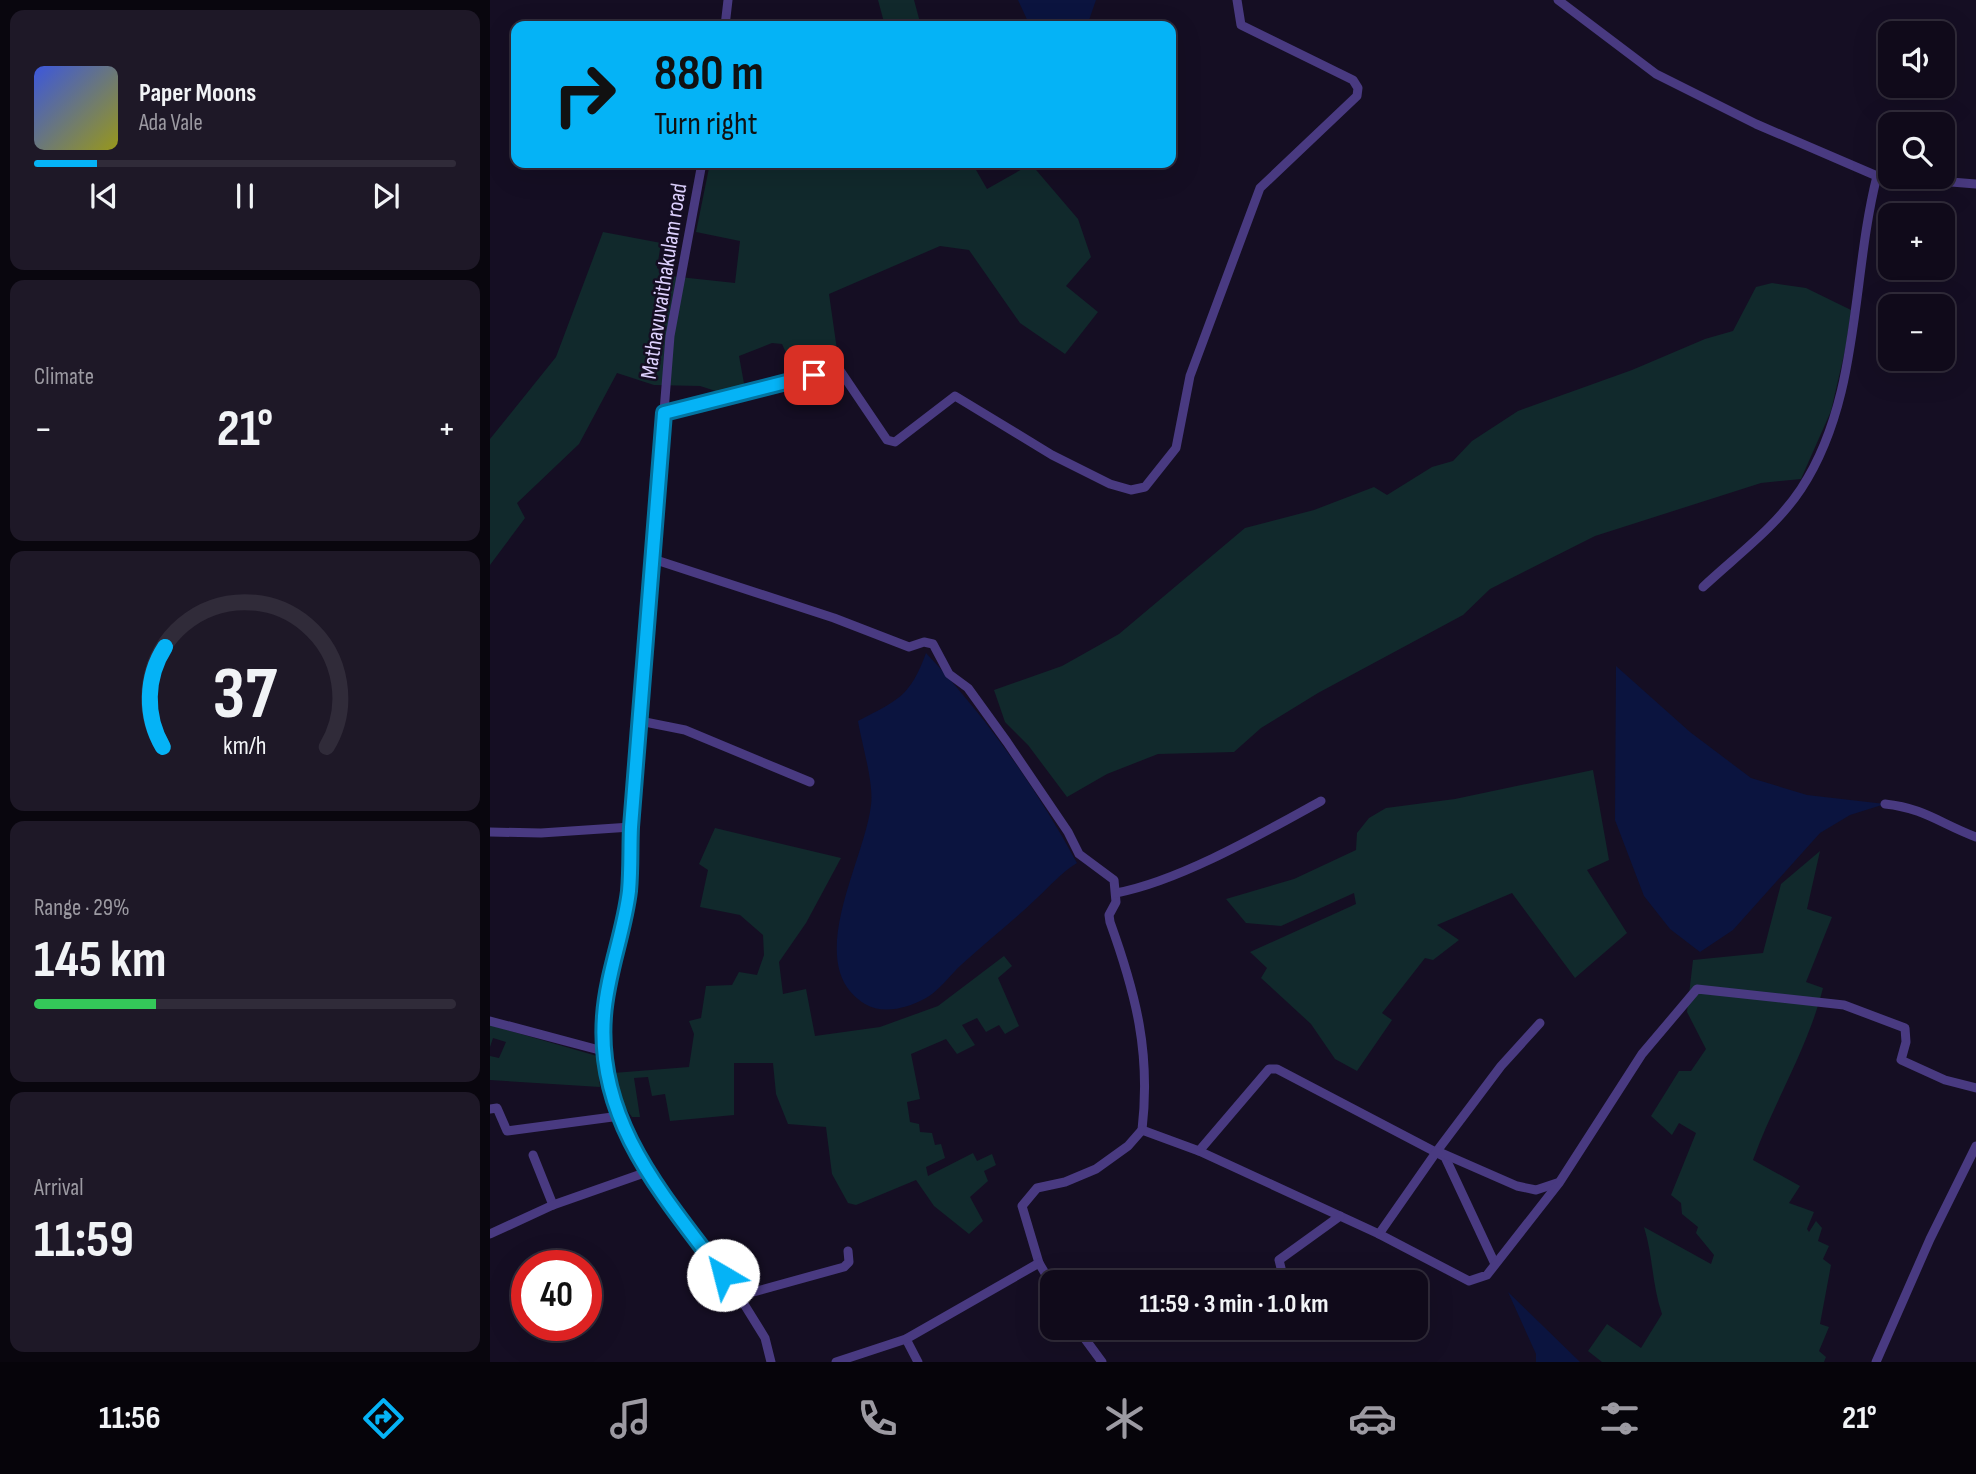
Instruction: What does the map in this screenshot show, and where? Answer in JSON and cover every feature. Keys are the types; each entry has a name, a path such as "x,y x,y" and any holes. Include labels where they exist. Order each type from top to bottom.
{"street":[{"path":"726,21 728,0"},
{"path":"664,413 839,369 887,440 895,442 956,396 1052,455 1110,484 1131,490 1145,487 1176,448 1190,376 1260,188 1357,96 1358,88 1353,80 1241,25 1237,0"},
{"path":"1559,0 1656,74 1756,124 1877,176 1976,184"},
{"name":"Mathavuvaithakulam road","path":"701,168 670,336 631,827 629,891 610,972 603,1051 609,1093 646,1172 738,1296 765,1338 771,1362"},
{"path":"1703,587 1776,519 1801,489 1821,452 1835,411 1847,357 1867,216 1877,176"},
{"path":"653,559 822,613 909,647 924,642 933,645 949,674 968,688 1007,742 1068,832 1079,853 1114,880 1116,902 1109,915 1110,922 1134,987 1143,1046 1145,1103 1142,1130 1128,1146 1096,1169 1065,1182 1037,1188 1022,1206 1043,1270"},
{"path":"640,721 685,730 810,782"},
{"path":"1115,893 1144,887 1269,829 1321,801"},
{"path":"1885,804 1930,813 1946,826 1976,837"},
{"path":"490,832 541,833 631,827"},
{"path":"1142,1130 1199,1151 1340,1216 1469,1281 1486,1275 1559,1183 1642,1054 1698,989 1844,1005 1905,1028 1906,1042 1900,1060 1945,1080 1976,1088"},
{"path":"490,1021 603,1051"},
{"path":"1378,1234 1502,1066 1540,1023"},
{"path":"1199,1151 1269,1069 1277,1069 1437,1151 1517,1186 1536,1190 1559,1183"},
{"path":"490,1109 497,1108 507,1131 620,1116"},
{"path":"1876,1362 1925,1250 1975,1150"},
{"path":"1437,1151 1445,1157 1495,1264"},
{"path":"533,1155 553,1205"},
{"path":"490,1234 553,1205 646,1172"},
{"path":"1282,1270 1279,1260 1340,1216"},
{"path":"738,1296 844,1267 849,1262 848,1251"},
{"path":"836,1362 906,1339 1039,1263"},
{"path":"906,1339 918,1362"},
{"path":"1086,1340 1102,1362"}],"green space":[{"path":"878,0 914,0 920,21 884,21"},
{"path":"709,168 975,168 987,189 1024,168 1034,168 1078,219 1091,257 1066,286 1098,312 1065,354 1020,323 969,250 940,246 829,294 838,357 826,361 823,352 787,355 782,344 772,343 739,356 745,389 722,393 700,386 654,385 617,373 579,444 517,503 525,518 490,565 490,439 556,357 603,232 661,243 657,268 670,276 735,283 740,241 696,232"},
{"path":"1772,283 1806,288 1851,310 1831,411 1801,479 1761,483 1595,536 1490,589 1463,615 1318,693 1261,728 1234,752 1158,754 1107,774 1067,797 1028,745 1005,722 994,690 1062,666 1119,634 1245,528 1314,510 1374,487 1387,495 1432,467 1453,461 1472,441 1518,411 1632,370 1705,339 1733,331 1756,287"},
{"path":"1593,770 1609,860 1587,870 1627,933 1575,978 1512,893 1437,925 1459,940 1433,960 1425,958 1382,1013 1392,1020 1357,1071 1335,1059 1311,1024 1261,978 1267,968 1250,952 1356,904 1354,893 1281,926 1246,923 1226,899 1294,879 1356,850 1357,833 1369,818 1386,808 1455,799"},
{"path":"715,828 841,858 806,923 779,962 783,994 806,989 815,1036 880,1027 938,1006 1004,956 1012,966 998,978 1019,1026 1005,1034 999,1025 986,1032 977,1018 962,1025 975,1045 957,1054 946,1039 911,1054 920,1099 907,1102 910,1122 919,1124 920,1132 932,1133 935,1145 941,1144 945,1158 926,1167 928,1176 973,1153 977,1161 992,1154 996,1165 984,1171 988,1181 970,1197 983,1221 969,1234 934,1206 916,1180 856,1205 848,1203 832,1174 826,1127 788,1124 776,1094 773,1063 734,1063 734,1115 670,1121 665,1094 652,1096 648,1077 634,1078 640,1117 632,1117 622,1103 613,1073 689,1067 694,1034 689,1021 701,1018 706,986 732,985 739,972 757,975 764,955 763,935 740,915 700,907 708,870 699,864"},
{"path":"1820,851 1807,909 1832,917 1806,982 1823,988 1809,1032 1753,1160 1800,1186 1789,1203 1814,1212 1807,1229 1809,1232 1816,1221 1822,1228 1818,1241 1829,1246 1823,1259 1831,1265 1820,1324 1829,1327 1819,1351 1826,1357 1824,1362 1602,1362 1588,1351 1607,1324 1641,1348 1662,1314 1644,1227 1711,1264 1714,1255 1696,1233 1698,1227 1682,1214 1681,1203 1671,1195 1696,1133 1679,1123 1672,1135 1651,1116 1679,1071 1691,1071 1706,1049 1687,1012 1693,960 1763,953 1781,884"},
{"path":"490,1025 597,1056 600,1087 490,1080 490,1056 499,1058 506,1042 493,1038 490,1047"}],"shaded area":[{"path":"1018,0 1096,0 1089,21 1028,21"},
{"path":"926,653 969,702 1008,753 1077,863 970,956 931,995 919,1002 887,1010 865,1004 847,987 838,964 837,939 842,911 871,805 869,775 858,721 901,696 914,679"},
{"path":"1616,666 1690,732 1751,778 1807,795 1885,804 1850,815 1820,833 1733,930 1700,952 1670,929 1644,896 1615,820"},
{"path":"1508,1292 1580,1362 1536,1362 1536,1354"}],"route":[{"path":"723,1275 646,1172 609,1093 603,1051 604,1015 610,972 620,939 629,891 631,827 664,413 814,375"}]}
